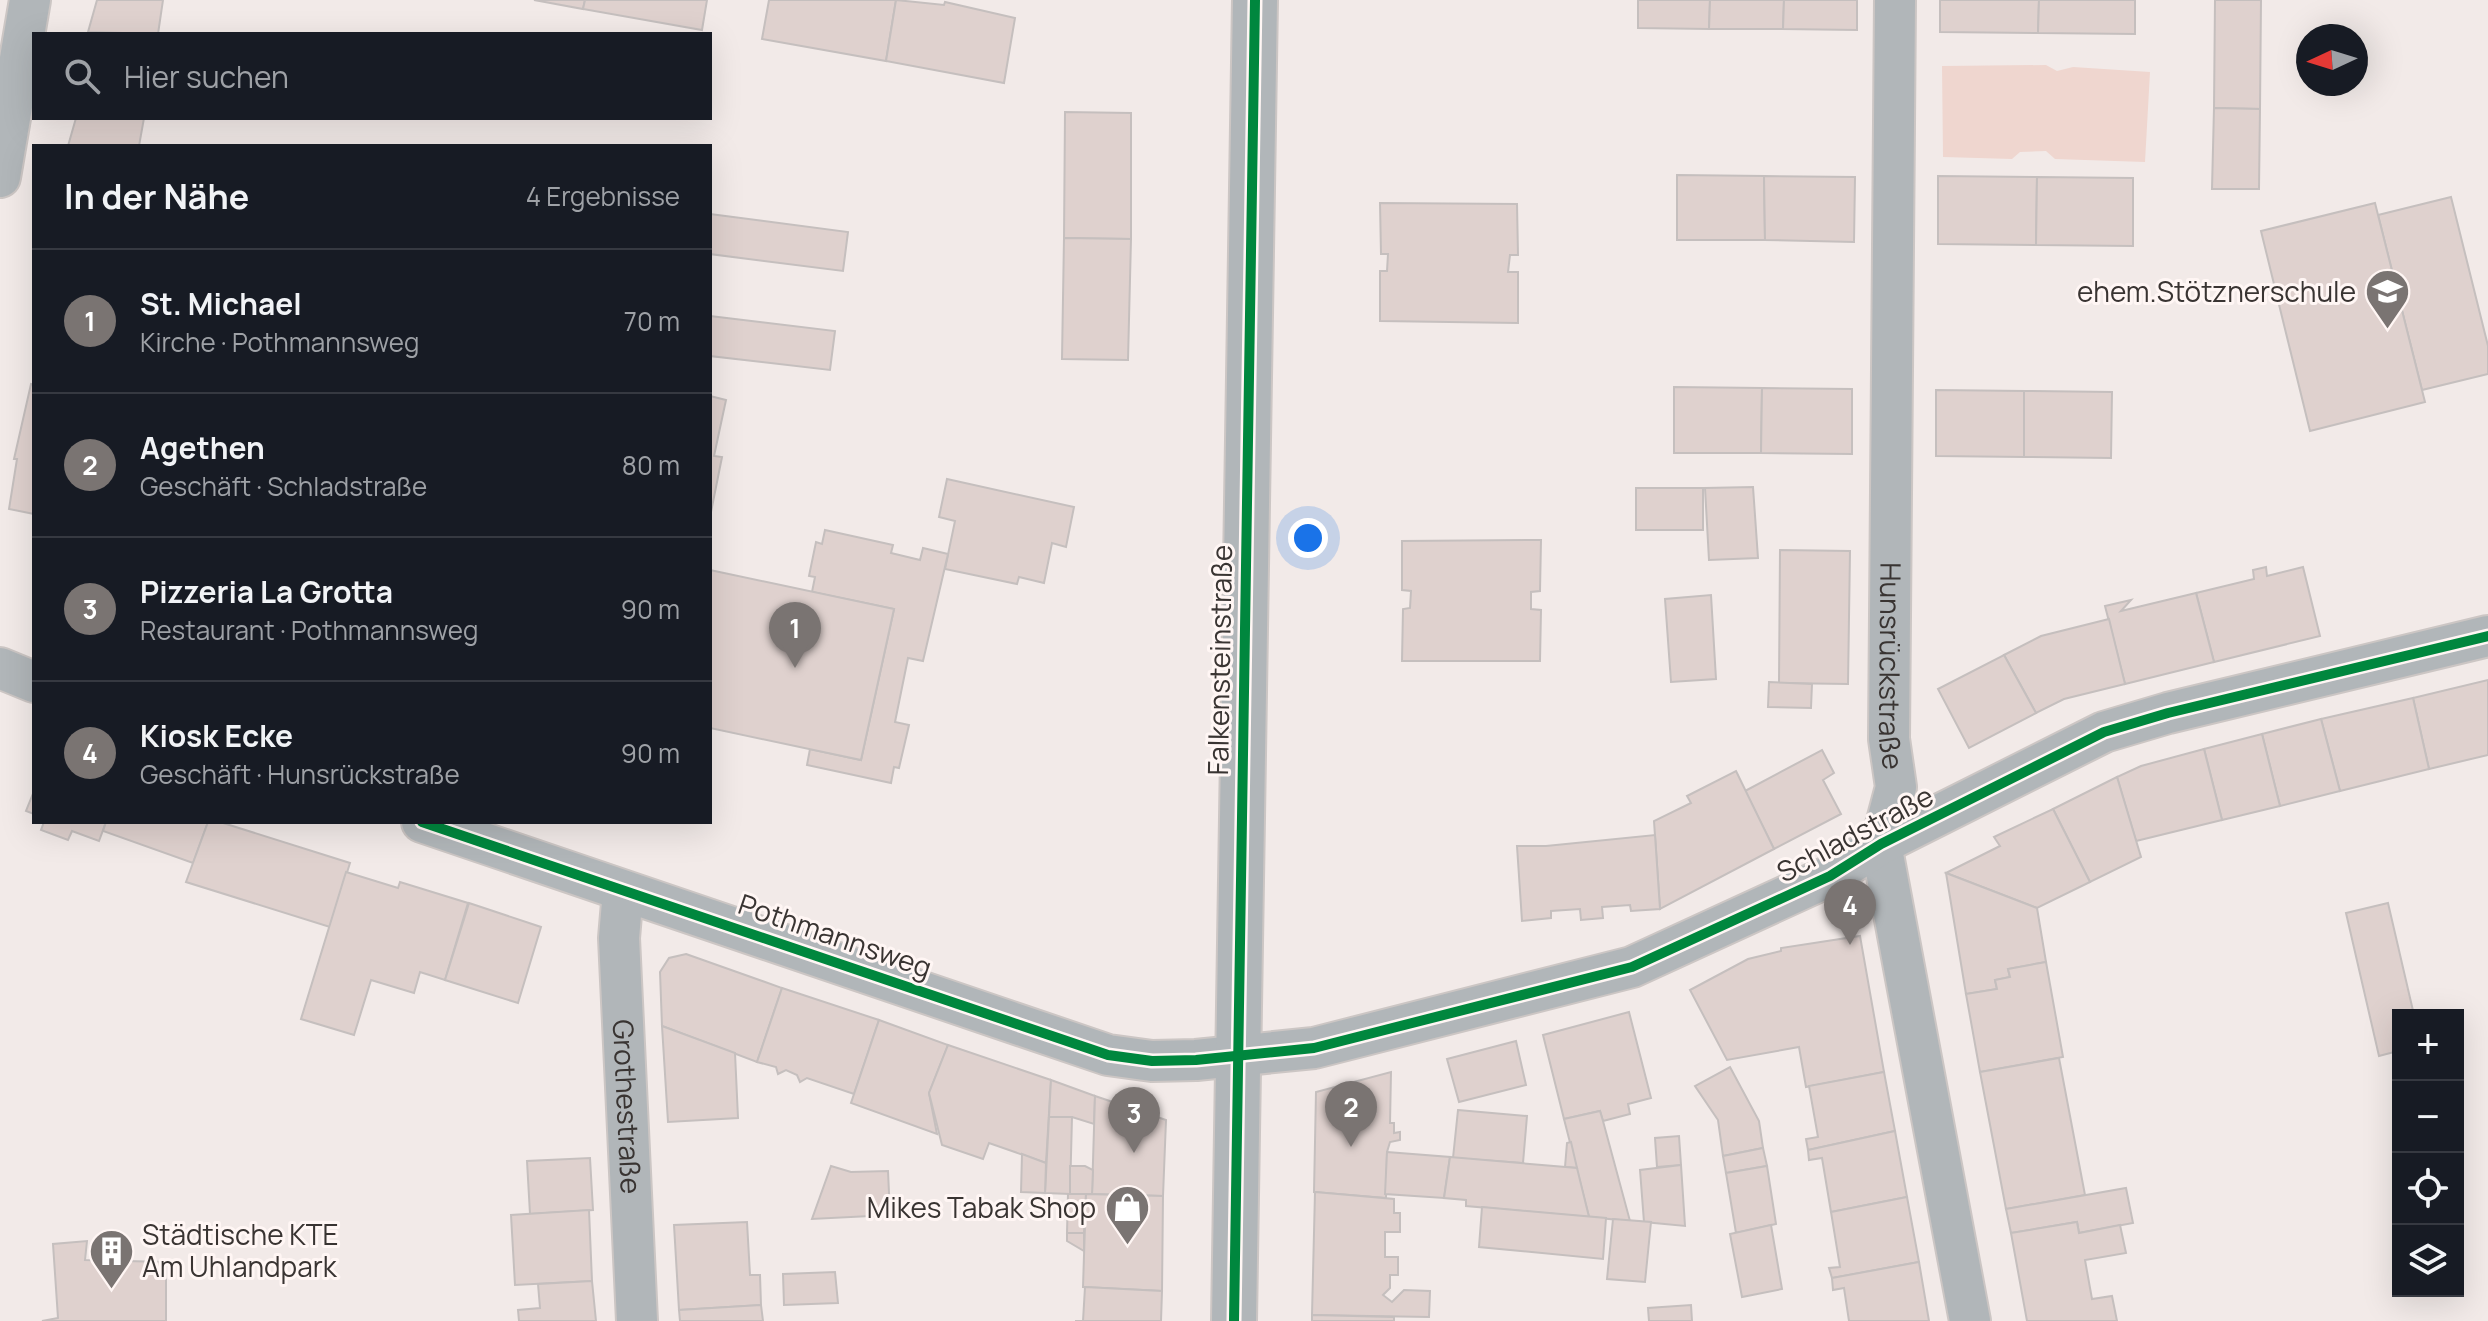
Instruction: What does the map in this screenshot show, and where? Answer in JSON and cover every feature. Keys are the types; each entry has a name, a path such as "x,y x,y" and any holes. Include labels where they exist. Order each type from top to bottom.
{"street":[{"path":"0,177 30,0"},
{"name":"Falkensteinstraße","path":"1234,1321 1255,0"},
{"name":"Hunsrückstraße","path":"1895,0 1889,739 1896,787 1881,844 1970,1321"},
{"name":"Schladstraße","path":"1238,1057 1341,1043 1632,967 1830,876 1881,844 2104,732 2168,713 2488,636"},
{"path":"0,668 32,681"},
{"name":"Pothmannsweg","path":"428,824 1108,1055 1152,1061 1238,1057"},
{"name":"Grothestraße","path":"623,891 619,938 637,1321"}],"shaded area":[{"path":"2046,65 2057,71 2073,67 2150,72 2145,162 2055,159 2046,151 2020,152 2012,159 1943,157 1942,66"}],"building":[{"path":"97,0 163,0 158,32 88,32"},
{"path":"534,0 585,0 583,9"},
{"path":"585,0 707,0 702,30 583,9"},
{"path":"769,0 896,0 886,61 762,39"},
{"path":"896,0 944,5 945,2 1015,18 1004,83 886,61"},
{"path":"1638,0 1710,0 1709,29 1638,28"},
{"path":"1710,0 1784,0 1783,29 1709,29"},
{"path":"1784,0 1857,0 1857,30 1783,29"},
{"path":"1940,0 2039,0 2038,33 1940,32"},
{"path":"2039,0 2135,0 2135,34 2038,33"},
{"path":"2215,0 2261,0 2260,109 2214,108"},
{"path":"2214,108 2260,109 2259,189 2212,189"},
{"path":"1065,112 1131,113 1131,239 1064,238"},
{"path":"75,120 144,120 139,144 69,144"},
{"path":"1677,175 1764,176 1765,240 1677,240"},
{"path":"1764,176 1855,177 1854,242 1765,240"},
{"path":"1938,176 2037,177 2036,245 1938,244"},
{"path":"2037,177 2133,178 2133,246 2036,245"},
{"path":"2451,197 2488,346 2488,374 2422,390 2378,215"},
{"path":"1380,203 1517,204 1518,255 1510,255 1508,272 1518,272 1518,323 1380,321 1380,271 1387,271 1388,254 1381,254"},
{"path":"2375,203 2425,402 2310,431 2261,231"},
{"path":"712,214 848,232 843,271 712,254"},
{"path":"1064,238 1131,239 1128,360 1062,359"},
{"path":"712,316 835,331 830,370 712,356"},
{"path":"31,384 32,514 9,509 17,459 14,459"},
{"path":"1674,387 1762,388 1761,453 1674,453"},
{"path":"1762,388 1852,389 1852,454 1761,453"},
{"path":"1936,390 2024,391 2024,457 1936,456"},
{"path":"2024,391 2112,392 2111,458 2024,457"},
{"path":"712,396 726,400 714,456 722,457 712,507"},
{"path":"947,479 1074,507 1066,547 1052,543 1044,583 1019,577 1017,584 945,569 955,521 939,517"},
{"path":"1753,487 1758,558 1709,560 1705,488"},
{"path":"1636,488 1703,488 1703,530 1636,530"},
{"path":"825,530 893,545 891,553 920,560 923,548 948,554 923,661 908,658 895,722 909,725 899,768 894,767 891,783 807,765 810,749 861,760 894,609 812,592 815,577 809,576 816,542 822,544"},
{"path":"1541,540 1540,591 1531,592 1531,609 1541,610 1540,661 1402,661 1403,609 1410,608 1411,591 1402,590 1402,541"},
{"path":"1780,550 1850,551 1848,684 1779,683"},
{"path":"2266,567 2267,576 2303,567 2320,636 2214,662 2196,593 2254,579 2253,570"},
{"path":"712,570 894,609 861,760 712,728"},
{"path":"2196,593 2214,662 2125,684 2105,606 2131,600 2121,611"},
{"path":"1711,595 1716,679 1671,682 1665,599"},
{"path":"2109,619 2125,684 2064,699 2036,713 2004,655 2041,636"},
{"path":"2004,655 2036,713 1969,748 1938,689"},
{"path":"2488,680 2488,755 2429,769 2413,698"},
{"path":"1769,682 1812,684 1811,708 1768,707"},
{"path":"2413,698 2429,769 2340,791 2321,719"},
{"path":"2321,719 2340,791 2280,806 2262,734"},
{"path":"2262,734 2280,806 2222,820 2204,749"},
{"path":"2204,749 2222,820 2136,841 2117,777 2141,766"},
{"path":"1822,750 1834,773 1823,780 1841,814 1774,849 1745,791"},
{"path":"1736,771 1774,849 1660,909 1654,821 1691,803 1687,796"},
{"path":"2117,777 2141,857 2090,882 2053,809"},
{"path":"32,796 32,813 26,811"},
{"path":"2053,809 2090,882 2037,908 1946,873 2000,846 1994,837"},
{"path":"43,824 105,824 99,841 72,831 68,840 41,830"},
{"path":"105,824 207,824 193,863 103,831"},
{"path":"207,824 226,824 350,863 330,927 186,882"},
{"path":"1655,835 1660,909 1631,911 1630,905 1602,907 1603,918 1581,920 1580,909 1551,911 1551,918 1522,921 1517,846"},
{"path":"346,872 398,888 400,882 468,903 445,980 420,972 414,993 371,980 354,1035 301,1019"},
{"path":"1946,873 2037,908 2046,962 2008,969 2010,977 1995,980 1997,989 1966,994"},
{"path":"469,903 541,927 518,1003 445,980"},
{"path":"2388,903 2413,1009 2392,1009 2392,1053 2379,1056 2346,913"},
{"path":"1860,936 1884,1072 1806,1087 1799,1047 1727,1060 1690,990 1748,959 1781,951 1781,948"},
{"path":"686,954 782,988 757,1062 662,1026 660,972 669,958"},
{"path":"2046,962 2063,1057 1980,1072 1966,994 1997,989 1995,980 2010,977 2008,969"},
{"path":"782,988 879,1020 854,1094 807,1078 800,1082 797,1075 786,1070 778,1074 776,1067 757,1062"},
{"path":"1629,1012 1651,1098 1628,1104 1630,1114 1603,1121 1600,1111 1564,1119 1543,1035"},
{"path":"879,1020 948,1045 929,1093 937,1134 851,1103"},
{"path":"662,1026 735,1053 738,1118 668,1122"},
{"path":"1516,1041 1526,1085 1459,1102 1447,1059"},
{"path":"948,1045 1051,1080 1046,1163 989,1143 983,1159 942,1145 929,1093"},
{"path":"2059,1058 2085,1195 2006,1209 1980,1072"},
{"path":"1730,1067 1759,1121 1763,1148 1723,1156 1718,1120 1695,1086"},
{"path":"1391,1072 1390,1123 1394,1123 1394,1133 1400,1132 1400,1140 1390,1142 1387,1152 1386,1198 1314,1192 1316,1092"},
{"path":"1884,1072 1895,1131 1808,1150 1806,1139 1818,1137 1809,1086"},
{"path":"1051,1080 1095,1096 1094,1124 1072,1117 1049,1117"},
{"path":"1095,1096 1166,1120 1163,1196 1092,1194"},
{"path":"1458,1110 1527,1116 1523,1163 1453,1158"},
{"path":"1600,1111 1630,1221 1589,1217 1564,1119"},
{"path":"1049,1117 1072,1117 1070,1194 1045,1193"},
{"path":"1895,1131 1907,1197 1831,1212 1822,1158 1809,1160 1808,1150"},
{"path":"1679,1136 1681,1165 1657,1167 1655,1138"},
{"path":"1571,1142 1577,1168 1565,1167 1567,1143"},
{"path":"1763,1148 1767,1166 1726,1173 1723,1156"},
{"path":"1387,1152 1450,1157 1444,1198 1385,1194"},
{"path":"1022,1154 1046,1163 1045,1193 1021,1192"},
{"path":"1450,1157 1577,1168 1589,1217 1466,1206 1466,1200 1444,1198"},
{"path":"590,1158 593,1210 530,1214 527,1161"},
{"path":"1681,1165 1685,1226 1644,1222 1640,1170"},
{"path":"831,1166 851,1172 888,1171 890,1215 812,1219"},
{"path":"1070,1166 1085,1166 1093,1170 1092,1194 1070,1194"},
{"path":"1767,1166 1776,1224 1736,1233 1726,1173"},
{"path":"2126,1188 2133,1223 2079,1233 2077,1222 2011,1233 2006,1209"},
{"path":"1315,1192 1394,1199 1394,1213 1400,1213 1400,1232 1385,1232 1385,1257 1398,1257 1398,1275 1390,1275 1390,1288 1383,1295 1392,1302 1404,1290 1430,1291 1429,1317 1312,1315"},
{"path":"1068,1194 1086,1194 1084,1233 1067,1233"},
{"path":"1086,1194 1163,1196 1162,1291 1083,1287"},
{"path":"1907,1197 1919,1262 1832,1278 1829,1268 1840,1267 1831,1212"},
{"path":"1482,1207 1606,1218 1603,1259 1479,1247"},
{"path":"589,1210 592,1281 515,1285 511,1215"},
{"path":"1613,1219 1651,1222 1645,1282 1607,1279"},
{"path":"747,1222 750,1275 760,1275 761,1305 679,1310 674,1225"},
{"path":"2077,1222 2079,1233 2120,1225 2126,1253 2085,1260 2092,1299 2112,1296 2117,1321 2027,1321 2011,1233"},
{"path":"1771,1225 1782,1289 1742,1297 1730,1234"},
{"path":"1067,1233 1084,1233 1084,1251 1067,1241"},
{"name":"Städtische KTE Am Uhlandpark","path":"87,1241 85,1260 166,1262 166,1321 42,1321 58,1318 53,1244"},
{"path":"1919,1262 1929,1321 1849,1321 1844,1288 1833,1290 1832,1278"},
{"path":"835,1272 838,1303 784,1305 783,1274"},
{"path":"592,1281 596,1321 519,1321 518,1310 540,1308 538,1284"},
{"path":"1085,1287 1162,1291 1161,1321 1083,1321"},
{"path":"761,1305 763,1321 680,1321 679,1310"},
{"path":"1691,1305 1692,1321 1649,1321 1648,1308"},
{"path":"1312,1315 1394,1317 1394,1321 1312,1321"}],"cycle path":[{"path":"1234,1321 1255,0"},
{"path":"428,824 1108,1055 1152,1061 1196,1060 1314,1048 1632,967 1830,876 1881,844 2104,732 2168,713 2488,636"}],"place":[{"name":"ehem.Stötznerschule","path":"2387,331"},
{"name":"St. Michael","path":"795,668"},
{"name":"Kiosk Ecke","path":"1850,945"},
{"name":"Agethen","path":"1351,1147"},
{"name":"Pizzeria La Grotta","path":"1134,1153"},
{"name":"Mikes Tabak Shop","path":"1127,1247"},
{"name":"Städtische KTE Am Uhlandpark","path":"111,1290"}]}
